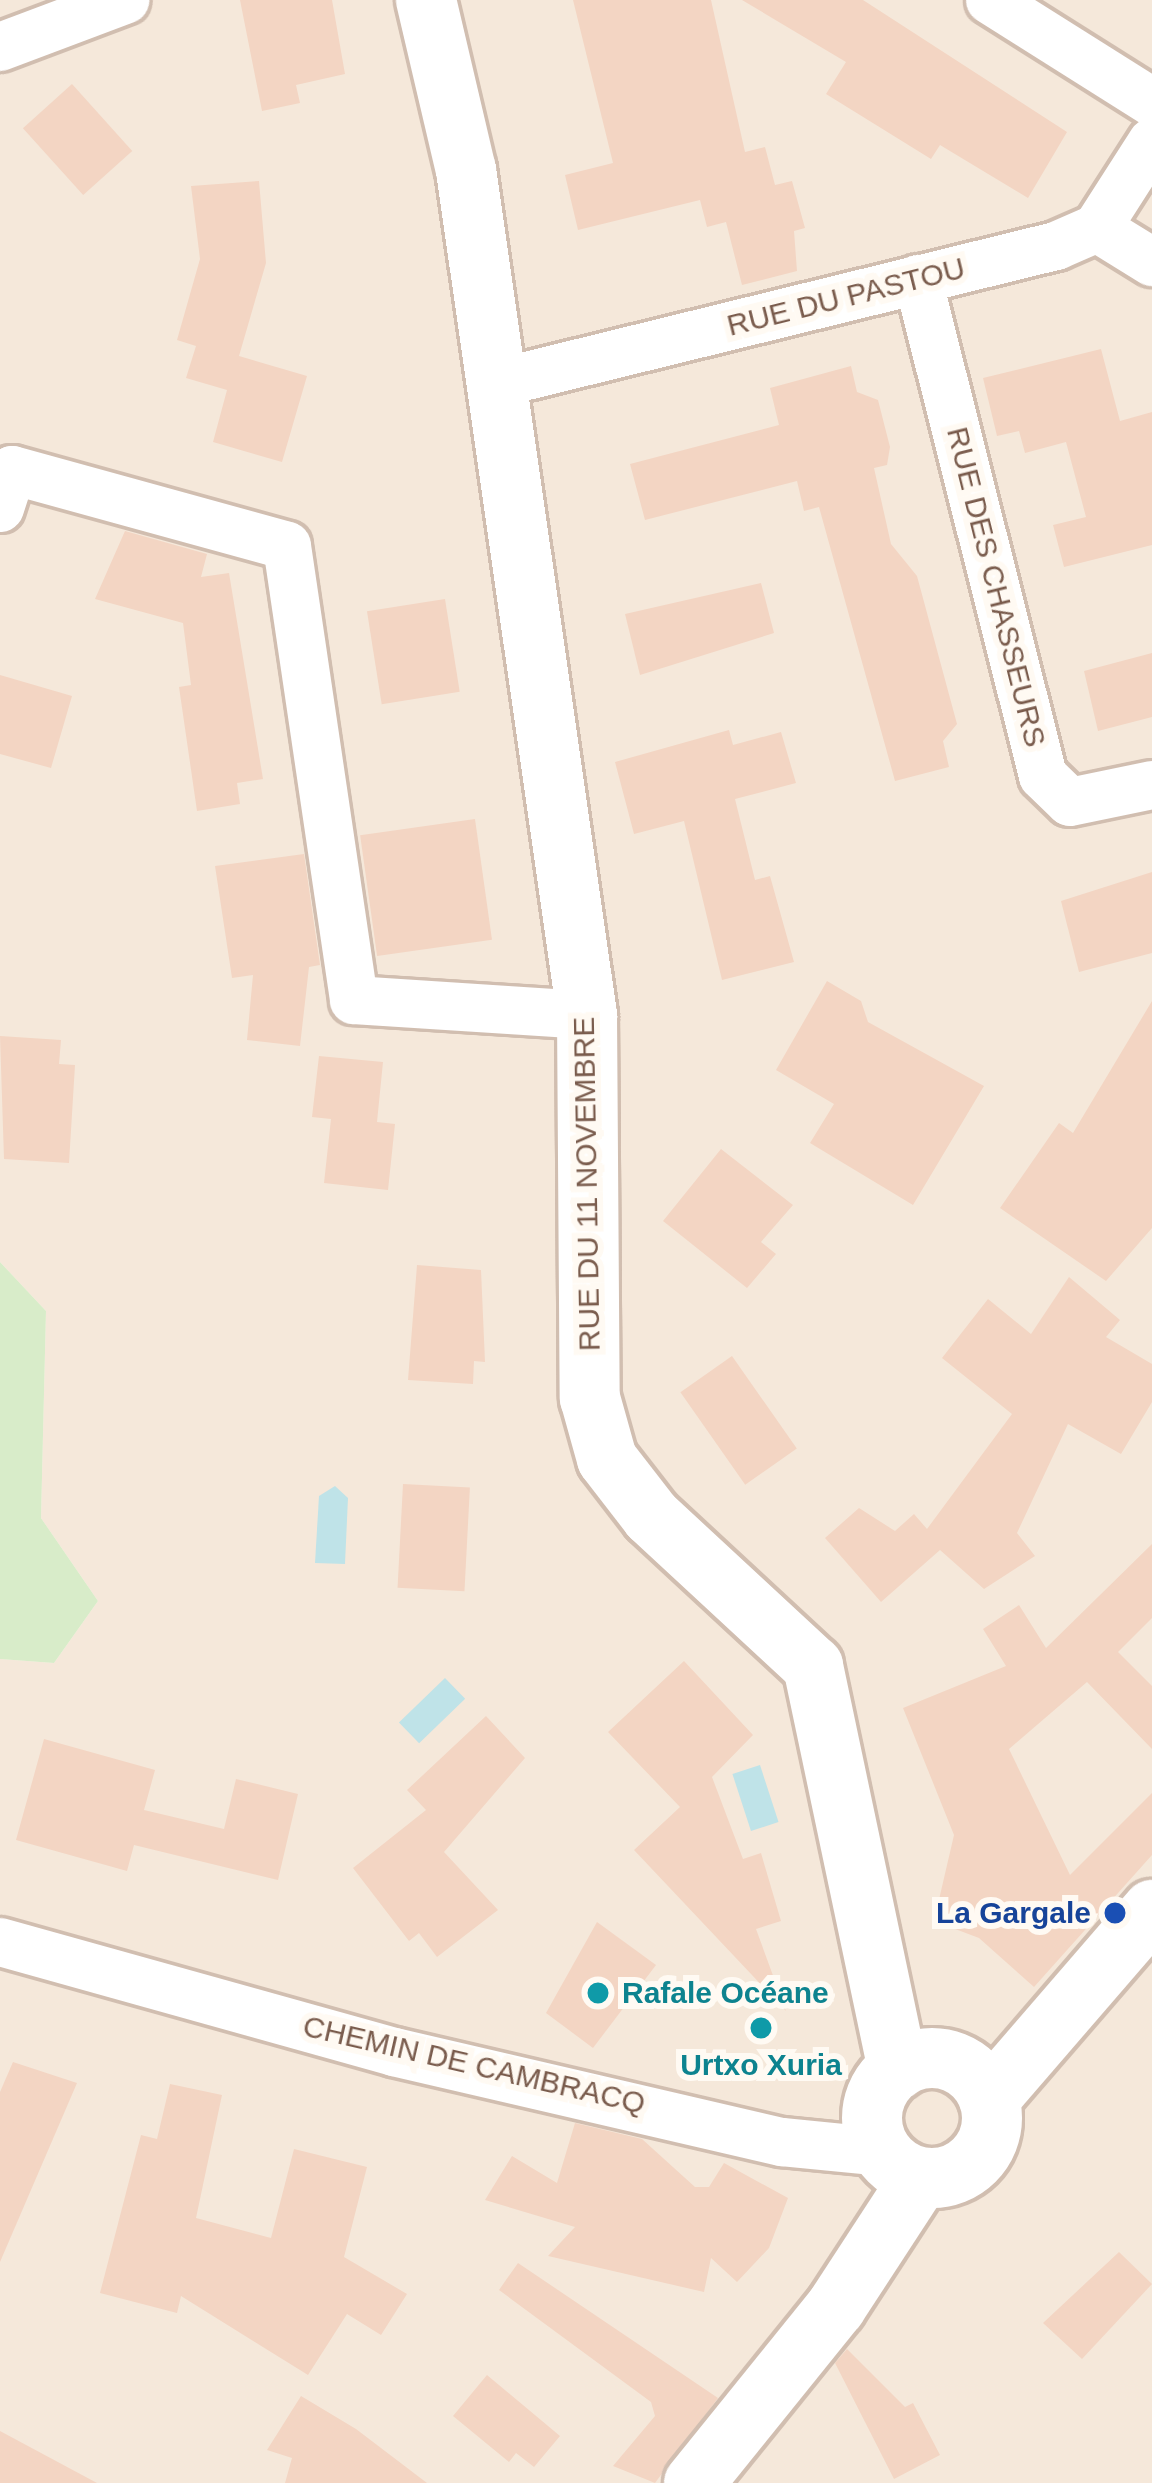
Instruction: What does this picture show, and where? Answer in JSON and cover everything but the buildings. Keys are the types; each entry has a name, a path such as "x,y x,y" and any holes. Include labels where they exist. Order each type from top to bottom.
{"street":[{"path":"0,47 124,0"},
{"name":"RUE DU 11 NOVEMBRE","path":"426,0 466,170 587,1015 590,1398 607,1459 651,1516 813,1666 898,2068"},
{"path":"989,0 1152,102"},
{"path":"1152,142 1097,227 1152,262"},
{"name":"RUE DU PASTOU","path":"494,384 918,279 1097,227"},
{"name":"RUE DES CHASSEURS","path":"918,279 1043,776 1070,802 1152,785"},
{"path":"0,508 12,470 287,546 354,1000 587,1015"},
{"path":"989,2099 1152,1910"},
{"name":"CHEMIN DE CAMBRACQ","path":"0,1942 394,2052 901,2165"},
{"path":"694,2483 836,2307 901,2165 874,2107 898,2068 962,2066 989,2099 993,2124 969,2167 901,2165"}],"shaded area":[{"path":"0,0 1152,0 1152,2483 0,2483 0,1659 54,1663 98,1601 41,1518 46,1311 0,1262"}],"green space":[{"path":"0,1262 46,1311 41,1518 98,1601 54,1663 0,1659"}],"water":[{"path":"335,1486 348,1498 345,1564 315,1563 319,1496"},
{"path":"445,1678 465,1699 419,1743 399,1722"},
{"path":"760,1765 779,1822 751,1831 732,1774"}],"place":[{"name":"La Gargale","path":"1115,1913"},
{"name":"Rafale Océane","path":"598,1993"},
{"name":"Urtxo Xuria","path":"761,2028"}]}
